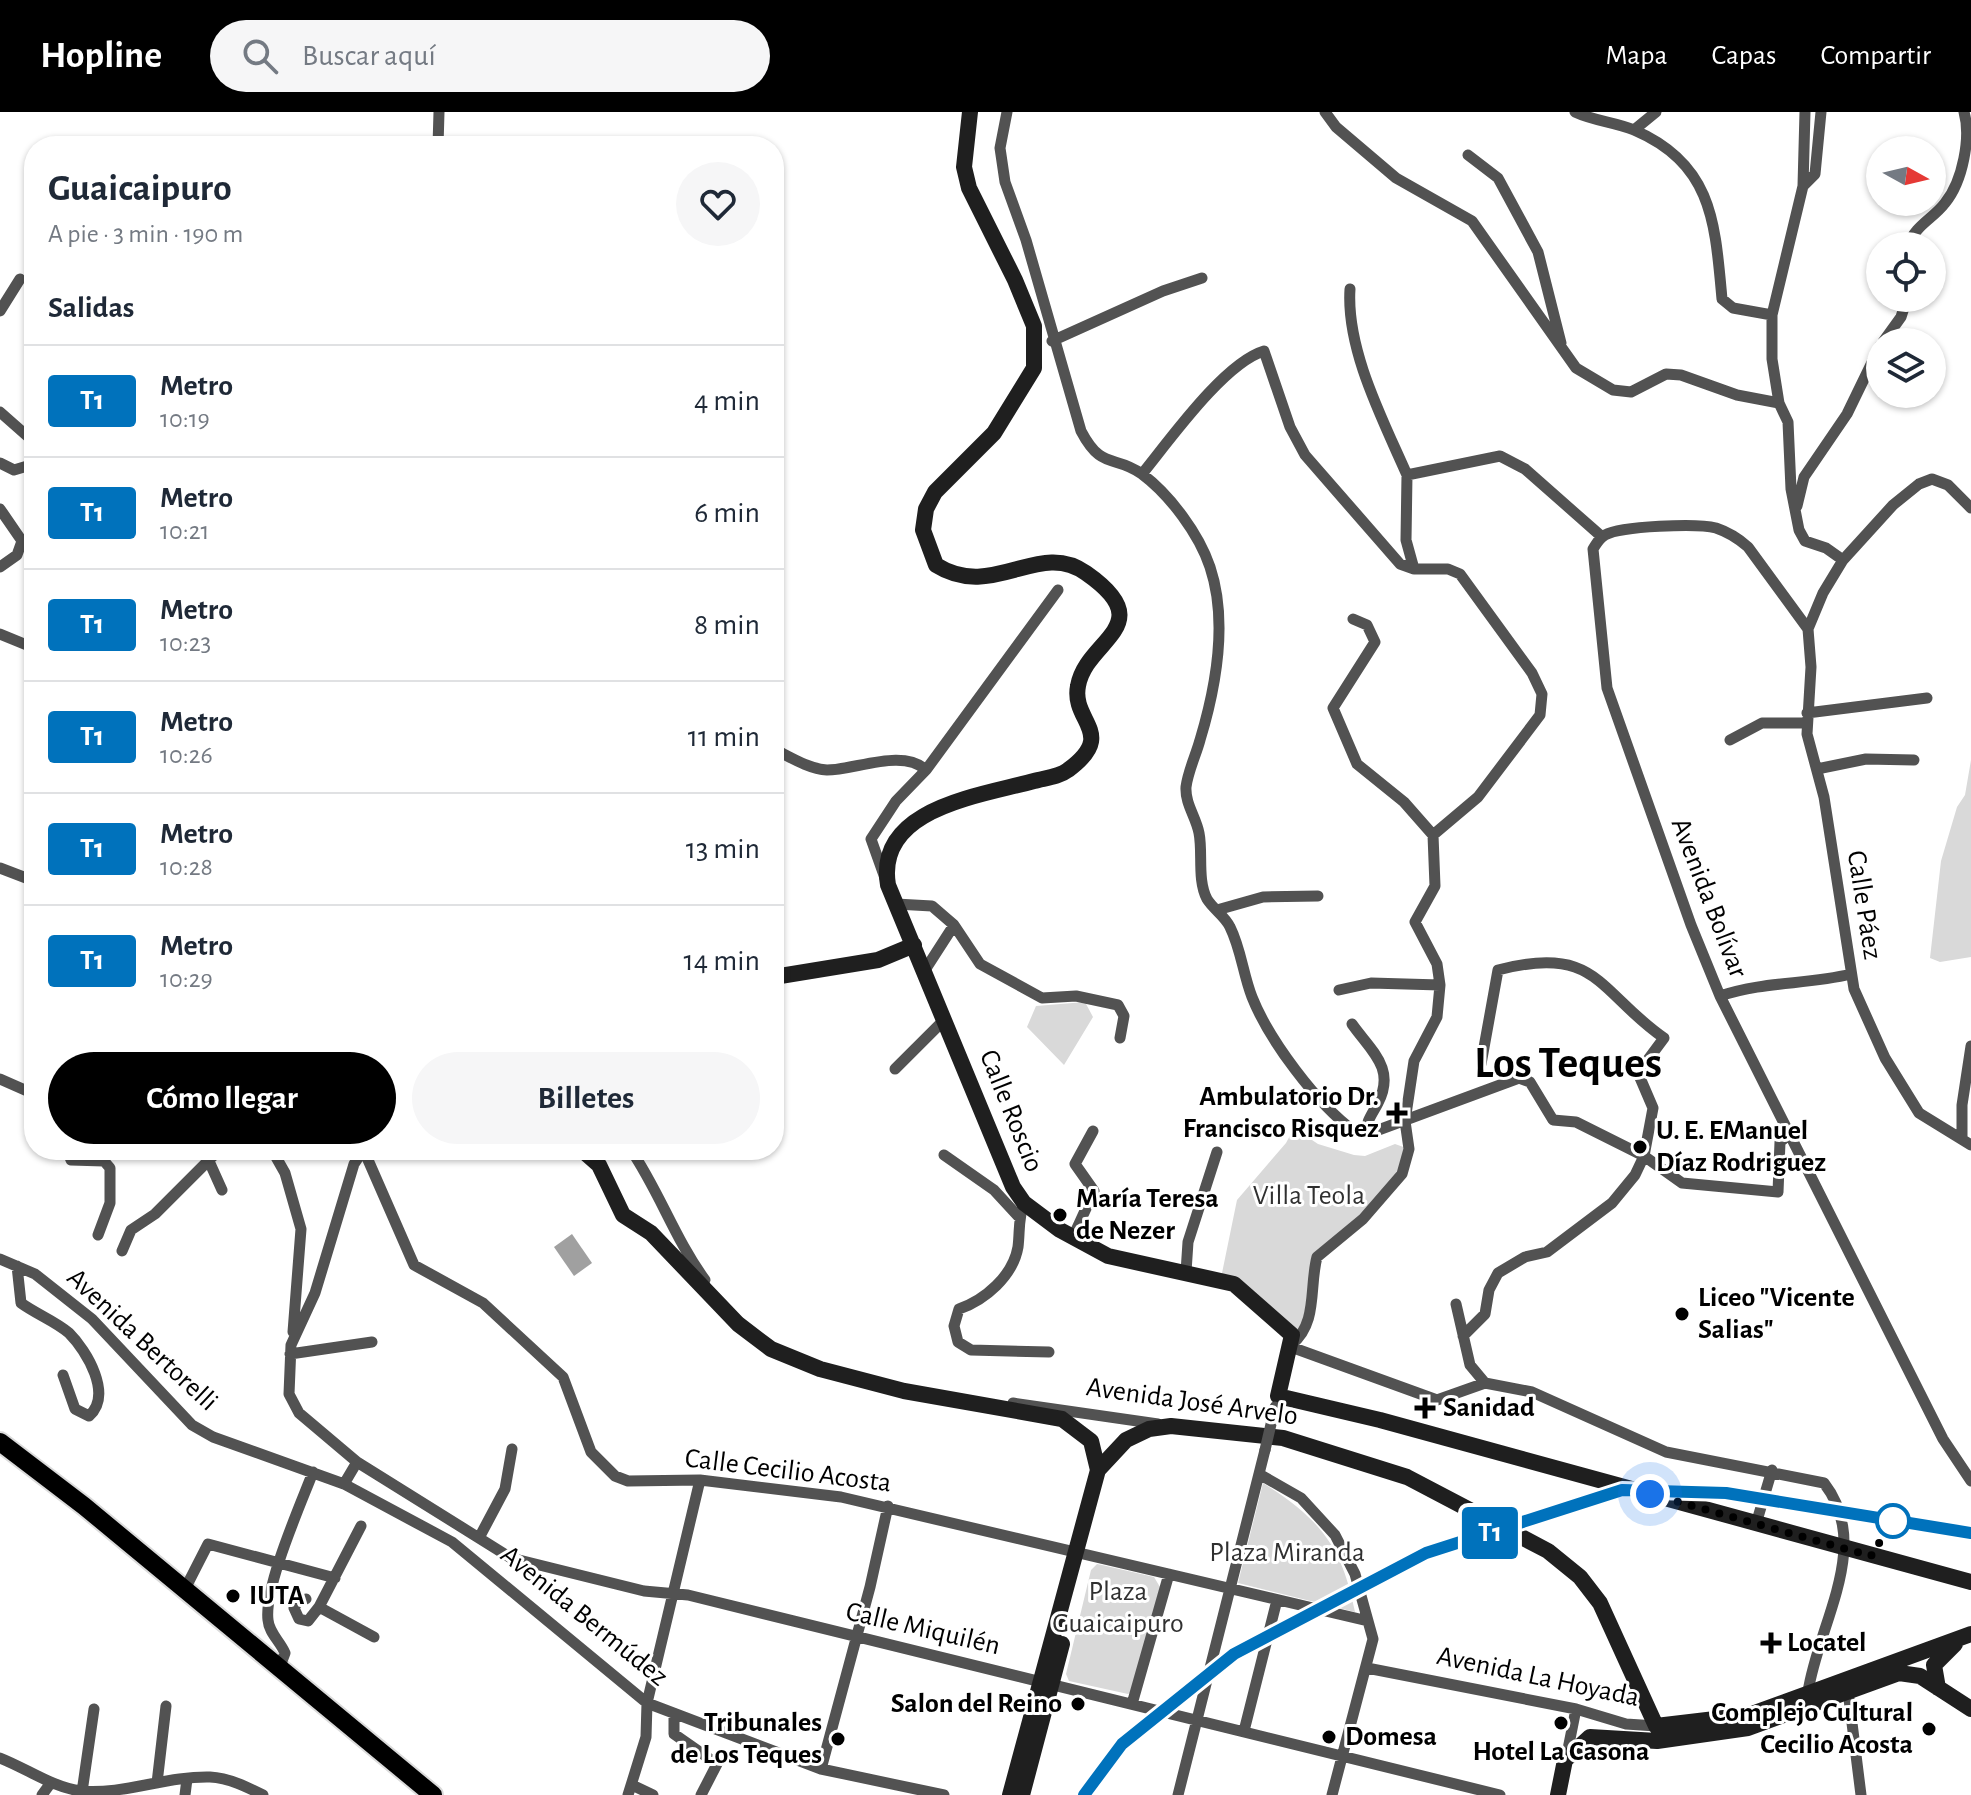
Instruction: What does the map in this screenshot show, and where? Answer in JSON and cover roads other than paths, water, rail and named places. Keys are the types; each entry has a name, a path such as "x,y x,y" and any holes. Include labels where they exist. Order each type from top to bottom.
{"main road":[{"path":"0,1442 31,1463 433,1795"}],"street":[{"path":"438,136 439,112"},
{"path":"888,885 887,857 901,832 934,808 1066,773 1088,753 1092,737 1088,719 1079,707 1077,691 1080,676 1116,631 1119,620 1111,593 1067,563 1055,561 984,578 964,578 936,565 923,530 926,509 935,492 994,433 1034,368 1034,326 1015,280 969,188 964,167 970,112"},
{"path":"1007,112 1000,148 1005,182 1026,240 1052,341 1081,431 1090,449 1104,460 1142,474 1193,532 1210,565 1219,605 1210,704 1187,783 1186,797 1199,831 1207,899 1230,925 1253,999 1312,1090 1349,1127 1366,1133 1519,1078 1530,1082 1553,1120 1576,1122 1644,1156 1682,1183 1778,1192 1780,1142 1791,1133"},
{"path":"1325,112 1336,127 1396,178 1472,221 1576,368 1613,390 1631,392 1666,374 1681,375 1737,395 1779,403"},
{"path":"1575,112 1634,130 1662,143 1681,158 1706,196 1717,238 1722,299 1727,306 1772,315"},
{"path":"1634,130 1656,112"},
{"path":"1805,112 1803,186 1772,315 1772,359 1779,403 1788,422 1791,489 1805,541 1826,548 1843,560"},
{"path":"1803,186 1815,174 1821,112"},
{"path":"1917,232 1923,222 1948,200 1963,164 1971,128 1964,112"},
{"path":"1468,155 1498,178 1538,252 1565,353"},
{"path":"1052,341 1163,291 1202,278"},
{"path":"0,311 20,279"},
{"path":"1350,289 1349,307 1374,401 1407,475 1406,540 1414,569"},
{"path":"1142,474 1206,396 1253,354 1264,351 1290,427 1305,455 1400,564 1414,569 1448,569 1460,574 1532,673 1542,694 1540,715 1478,797 1433,835"},
{"path":"1796,510 1804,477 1847,414 1866,376"},
{"path":"0,412 24,433"},
{"path":"1407,475 1500,456 1525,469 1601,536 1612,531 1680,525 1715,528 1735,536 1760,562 1808,629"},
{"path":"0,463 14,470 24,467"},
{"path":"1808,629 1823,593 1843,560 1893,505 1919,484 1932,479 1948,485 1971,508"},
{"path":"0,509 22,541 17,555 0,567"},
{"name":"Avenida Bolívar","path":"1601,536 1593,549 1607,688 1691,925 1720,996 1943,1439 1971,1481"},
{"path":"888,885 871,839 896,801 926,770 1058,590"},
{"path":"1178,1795 1292,1346 1303,1336 1309,1321 1317,1257 1363,1219 1402,1174 1409,1149 1405,1121 1414,1061 1437,1017 1440,985 1437,964 1415,922 1435,886 1433,835 1404,802 1357,764 1333,708 1375,642 1367,625 1353,619"},
{"name":"Calle Páez","path":"1808,629 1811,667 1807,718 1854,989 1885,1058 1919,1113 1966,1142"},
{"path":"0,634 24,644"},
{"path":"1730,740 1762,723 1927,698"},
{"path":"784,753 825,770 902,761 918,762 926,770"},
{"path":"1817,769 1866,759 1914,760"},
{"path":"0,868 24,877"},
{"name":"Calle Roscio","path":"888,885 1021,1209 1108,1256 1234,1284 1288,1328 1292,1346"},
{"path":"1217,910 1263,897 1318,896"},
{"path":"896,904 932,906 954,925 973,956 989,971 1042,998 1076,996 1118,1005 1124,1016 1120,1038"},
{"path":"925,970 954,925"},
{"path":"784,975 878,960 914,945"},
{"path":"1463,1336 1485,1314 1489,1290 1498,1273 1525,1257 1547,1252 1612,1203 1644,1156 1653,1108 1638,1073 1664,1038 1641,1021 1595,975 1561,963 1498,970 1481,1064"},
{"path":"1720,996 1775,982 1817,983 1851,974"},
{"path":"1339,990 1371,983 1440,985"},
{"path":"895,1069 945,1019"},
{"path":"1352,1024 1386,1075 1366,1133"},
{"path":"1966,1142 1962,1105 1971,1046"},
{"path":"0,1079 24,1090"},
{"path":"1073,1237 1094,1191 1075,1170 1075,1159 1093,1131"},
{"path":"1186,1272 1188,1242 1217,1152"},
{"path":"944,1155 1021,1209 1018,1246 1008,1269 981,1300 959,1309 954,1326 958,1342 971,1350 1049,1352"},
{"path":"71,1160 104,1161 110,1168 110,1203 98,1235"},
{"path":"122,1251 131,1230 155,1214 205,1160"},
{"path":"213,1160 222,1190"},
{"name":"Calle Miquilén","path":"278,1160 285,1173 301,1229 288,1387 294,1405 357,1462 511,1558 644,1591 674,1593 1500,1795"},
{"path":"357,1160 315,1293 291,1349 372,1342"},
{"name":"Calle Cecilio Acosta","path":"368,1160 414,1265 483,1303 563,1377 597,1462 628,1481 700,1480 888,1506 1368,1621"},
{"name":"Avenida José Arvelo","path":"593,1160 599,1165 623,1215 657,1239 738,1324 771,1349 820,1369 895,1389 1062,1419 1087,1436 1096,1454 1098,1470"},
{"name":"Avenida José Arvelo","path":"636,1160 695,1266 718,1296 754,1330 808,1358 949,1393 1171,1426 1283,1438 1375,1464 1407,1477 1548,1551 1580,1577 1600,1603 1656,1726"},
{"path":"657,1239 672,1227"},
{"name":"Avenida Bertorelli","path":"0,1259 35,1274 92,1319 192,1425 213,1437 344,1484"},
{"path":"17,1266 21,1303 68,1333 97,1379 98,1401 89,1416 75,1409 63,1375"},
{"path":"1456,1304 1470,1365 1485,1383"},
{"path":"1292,1346 1437,1400 1485,1383 1543,1395 1666,1452 1772,1470 1824,1483 1843,1520 1846,1549 1808,1692"},
{"path":"1277,1401 1380,1420 1971,1582"},
{"path":"1010,1795 1079,1572 1077,1552 1098,1470 1126,1440 1149,1429 1171,1426"},
{"path":"479,1538 505,1489 512,1449"},
{"path":"344,1484 357,1462"},
{"path":"1756,1524 1772,1470"},
{"path":"279,1669 285,1653 267,1621 280,1562 313,1472"},
{"path":"1259,1474 1301,1498 1335,1535 1355,1574 1373,1639 1332,1795"},
{"path":"653,1795 630,1790 646,1737 647,1703 700,1480"},
{"name":"Avenida Bermúdez","path":"344,1484 452,1542 647,1703 821,1769 944,1795"},
{"path":"821,1769 857,1639 888,1506"},
{"path":"306,1599 298,1601 294,1608 299,1619 308,1621 319,1607 361,1526"},
{"path":"185,1589 208,1544 335,1578"},
{"path":"488,1569 500,1551"},
{"path":"1132,1704 1169,1574"},
{"path":"1244,1731 1277,1600"},
{"path":"319,1607 374,1637"},
{"path":"1938,1688 1932,1671 1936,1659 1971,1634"},
{"name":"Avenida La Hoyada","path":"1367,1668 1576,1709 1626,1724 1656,1726 1749,1715 1971,1634"},
{"name":"Avenida La Hoyada","path":"1565,1760 1582,1742 1598,1735 1657,1741 1748,1728 1905,1672 1920,1676 1971,1709"},
{"path":"1022,1795 1047,1683"},
{"path":"1848,1691 1861,1795"},
{"path":"157,1783 166,1706"},
{"path":"82,1792 94,1709"},
{"path":"1558,1795 1576,1709"},
{"path":"674,1713 674,1734 717,1764 701,1795"},
{"path":"0,1758 34,1772 50,1784 82,1792 141,1789 157,1783 212,1777 263,1795"},
{"path":"185,1795 187,1779"},
{"path":"42,1795 50,1784"}],"metro line":[{"name":"T1","path":"1084,1795 1122,1744 1234,1654 1426,1553 1622,1490 1726,1493 1971,1533"}],"place":[{"name":"Ambulatorio Dr. Francisco Risquez","path":"1397,1113"},
{"name":"U. E. EManuel Díaz Rodriguez","path":"1640,1147"},
{"name":"María Teresa de Nezer","path":"1060,1215"},
{"name":"Liceo \"Vicente Salias\"","path":"1682,1314"},
{"name":"Sanidad","path":"1425,1408"},
{"name":"IUTA","path":"233,1596"},
{"name":"Locatel","path":"1771,1643"},
{"name":"Salon del Reino","path":"1078,1704"},
{"name":"Hotel La Casona","path":"1561,1723"},
{"name":"Complejo Cultural Cecilio Acosta","path":"1929,1729"},
{"name":"Domesa","path":"1329,1737"},
{"name":"Tribunales de Los Teques","path":"838,1739"}],"district":[{"name":"Los Teques","path":"1568,1064"}],"park label":[{"name":"Villa Teola","path":"1309,1196"},
{"name":"Plaza Miranda","path":"1287,1553"},
{"name":"Plaza Guaicaipuro","path":"1118,1608"}]}
